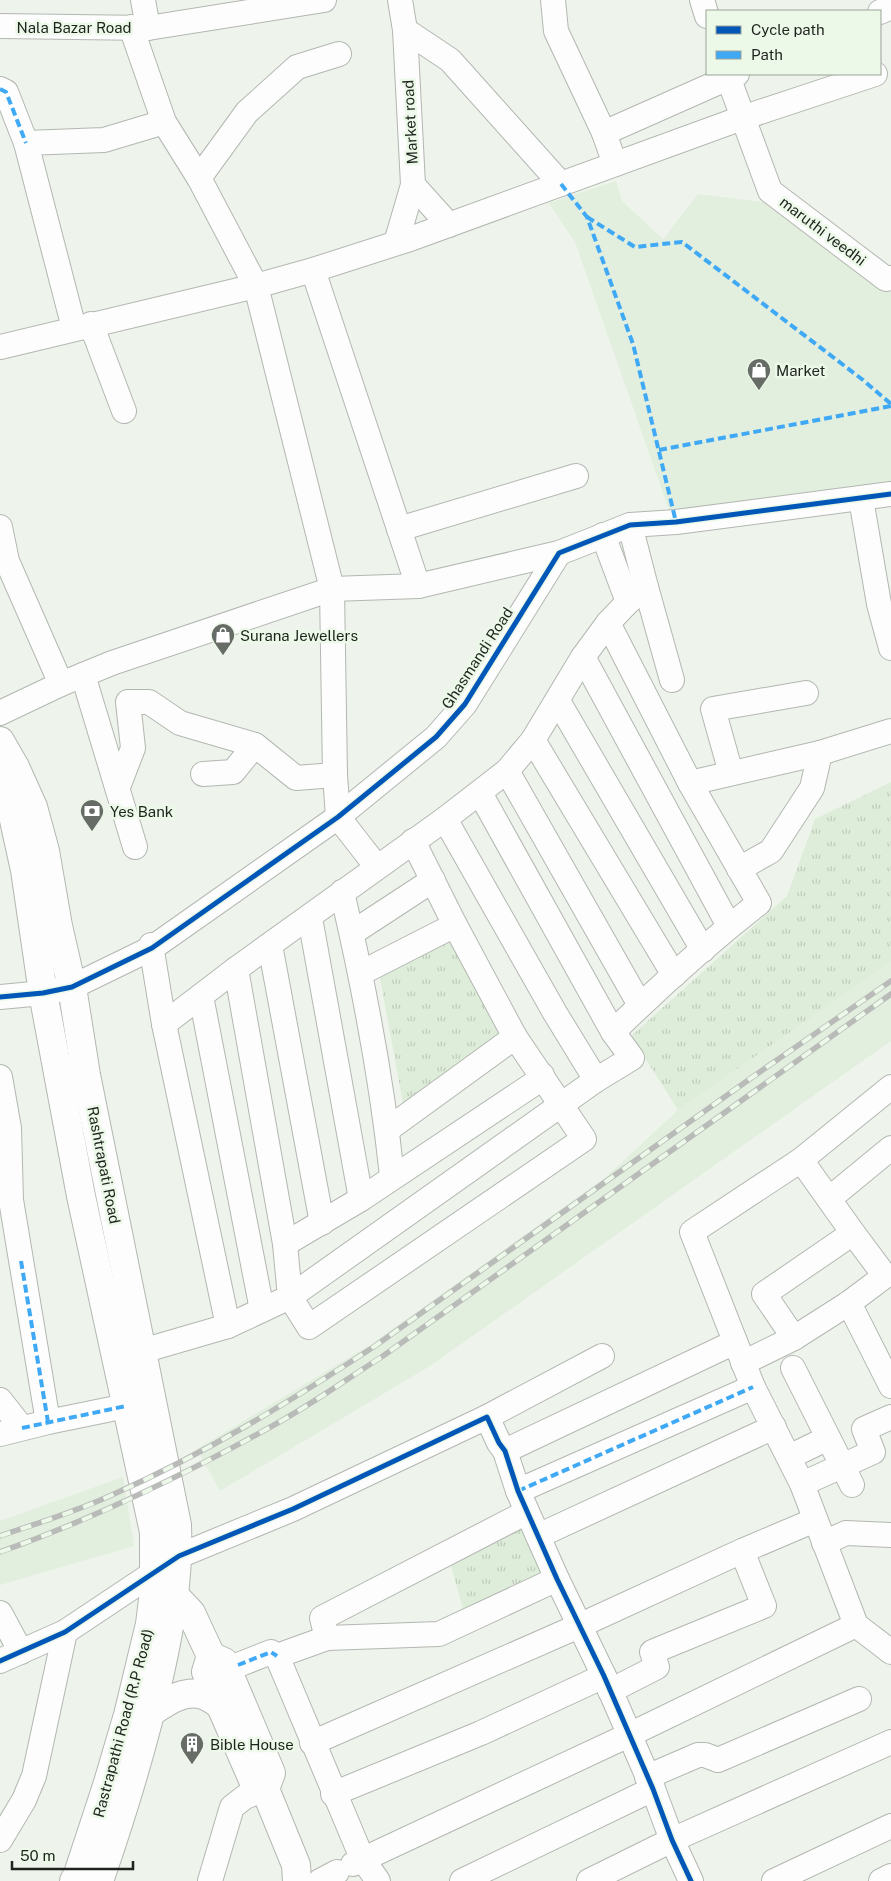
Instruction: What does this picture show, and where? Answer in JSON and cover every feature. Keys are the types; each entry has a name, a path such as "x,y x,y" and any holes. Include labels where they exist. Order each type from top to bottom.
{"main road":[{"name":"Rashtrapati Road","path":"0,741 15,767 33,807 45,851 58,926 72,987 86,1074 177,1525 179,1556 161,1586"},
{"name":"Rashtrapati Road","path":"0,782 12,811 25,870 43,993 81,1196 154,1532 161,1586"},
{"path":"161,1586 191,1612 211,1656 224,1662 271,1773 265,1789"},
{"name":"Rastrapathi Road (R.P Road)","path":"99,1881 128,1798 151,1712 161,1586"},
{"name":"Rastrapathi Road (R.P Road)","path":"74,1881 107,1786 128,1715 161,1586"},
{"path":"211,1656 206,1672 252,1780 265,1789 300,1876"},
{"path":"151,1712 165,1702 183,1694 203,1695 221,1705"}],"street":[{"path":"143,0 140,27 164,122 199,178 256,286 332,589 335,775 338,817 377,867"},
{"name":"Nala Bazar Road","path":"0,26 140,27 324,0"},
{"name":"Market road","path":"396,243 413,185 405,30 400,0"},
{"path":"553,0 556,31 604,133 615,164"},
{"path":"702,0 706,13"},
{"path":"405,30 450,60 561,184"},
{"path":"199,178 247,112 297,66 339,54"},
{"path":"604,133 731,75"},
{"name":"maruthi veedhi","path":"731,75 742,118 770,190 886,279 891,278"},
{"path":"0,346 256,286 313,270 448,225 742,118 872,75"},
{"path":"0,89 6,92 26,142 82,326 124,411"},
{"path":"26,142 104,140 164,122"},
{"path":"413,185 448,225"},
{"path":"313,270 418,586"},
{"path":"399,529 576,476"},
{"path":"0,713 61,684 112,663 332,589 418,586 559,553 630,525 676,522 891,494"},
{"path":"861,499 879,604 891,648"},
{"path":"630,525 672,680"},
{"path":"0,527 7,561 61,684"},
{"path":"603,535 628,602"},
{"name":"Ghasmandi Road","path":"0,997 43,993 72,987 152,947 338,817 436,737 465,704 559,553"},
{"path":"164,1024 270,944 310,918 342,892 445,819 507,771 533,740 583,657 608,623 646,587"},
{"path":"608,623 690,783 759,903 729,926 640,1005 613,1032"},
{"path":"583,657 729,926"},
{"path":"83,675 135,847"},
{"path":"731,773 714,709 806,693"},
{"path":"558,701 702,950"},
{"path":"118,787 133,748 128,702 149,702 180,723 255,745 296,778 335,775"},
{"path":"690,783 820,753 891,731"},
{"path":"533,740 674,975"},
{"path":"203,774 233,772 255,745"},
{"path":"739,869 771,851 812,788 820,753"},
{"path":"507,771 640,1005"},
{"path":"142,1350 228,1326 290,1297 596,1080 632,1058 613,1032 480,793"},
{"path":"445,819 596,1080"},
{"path":"236,969 285,1244 290,1297 309,1327 584,1139 563,1105 515,1037 455,925 414,841"},
{"path":"352,933 432,880"},
{"path":"342,892 361,973 387,1130 392,1176"},
{"path":"310,918 361,1198"},
{"path":"361,973 455,925"},
{"path":"270,944 322,1223"},
{"path":"152,947 164,1024 228,1326"},
{"path":"201,996 262,1310"},
{"path":"387,1130 515,1037"},
{"path":"285,1244 361,1198 535,1083 542,1075"},
{"path":"0,1077 9,1128 11,1200 48,1422"},
{"path":"891,1087 801,1160 692,1232 753,1387 802,1484 856,1625 891,1652"},
{"path":"829,1198 890,1151"},
{"path":"505,1451 739,1353 794,1338 849,1303 885,1276 801,1160"},
{"path":"794,1338 764,1294 853,1232"},
{"path":"849,1303 884,1352 891,1386"},
{"path":"179,1556 293,1509 487,1417 602,1356"},
{"path":"793,1368 847,1476"},
{"path":"518,1491 753,1387"},
{"path":"0,1400 11,1431 126,1406"},
{"path":"790,1457 864,1429 891,1416"},
{"path":"487,1417 498,1443 505,1451 518,1491 557,1579 607,1683 691,1881"},
{"path":"538,1536 774,1427"},
{"path":"802,1484 847,1476 873,1452 864,1429"},
{"path":"328,1638 322,1618 528,1512"},
{"path":"312,1743 815,1520"},
{"path":"824,1543 846,1534 891,1535"},
{"path":"334,1794 607,1683 657,1667 652,1652 764,1606 742,1551"},
{"path":"277,1656 328,1638 439,1634 557,1579"},
{"path":"0,1613 10,1657 161,1586"},
{"path":"343,1869 629,1735 856,1625"},
{"path":"0,1840 24,1800 34,1776 65,1632"},
{"path":"238,1665 271,1652 277,1656 334,1794 343,1869"},
{"path":"462,1881 650,1783 698,1755 705,1755 718,1760 859,1699"},
{"path":"589,1881 672,1840 891,1742"},
{"path":"210,1881 232,1807 245,1797 265,1789"},
{"path":"774,1881 891,1826"},
{"path":"343,1869 378,1881"},
{"path":"881,1881 891,1876"}],"shaded area":[{"name":"Market","path":"616,181 622,201 663,239 698,194 778,204 884,282 891,293 891,489 670,513 575,242 549,203"},
{"path":"891,962 891,1041 430,1366 220,1491 197,1449 370,1345 606,1177 678,1110"},
{"path":"123,1477 134,1546 0,1585 0,1521"}],"green space":[{"path":"891,782 891,962 678,1110 631,1036 787,896 815,819"},
{"path":"448,933 503,1037 403,1103 378,968"},
{"path":"524,1525 546,1573 464,1613 450,1562"}],"railway":[{"path":"0,1536 86,1506 148,1478 215,1444 312,1387 375,1346 754,1076 891,981"},
{"path":"0,1552 71,1525 140,1494 208,1461 302,1409 383,1356 891,994"}],"marked path":[{"path":"0,89 6,92 26,143"},
{"path":"561,184 587,217 633,344 676,522"},
{"path":"587,217 635,247 682,242 863,380 891,404"},
{"path":"659,450 891,406"},
{"path":"21,1261 48,1422"},
{"path":"518,1491 753,1387"},
{"path":"22,1428 126,1406"},
{"path":"238,1665 271,1652 277,1656"}],"cycle path":[{"path":"0,997 43,993 72,987 152,948 338,817 436,737 465,704 559,553 630,525 676,522 891,494"},
{"path":"0,1661 65,1632 179,1556 293,1509 487,1417 499,1443 505,1451 518,1491 557,1579 604,1676 691,1881"}],"place":[{"name":"Market","path":"759,391"},
{"name":"Surana Jewellers","path":"223,656"},
{"name":"Yes Bank","path":"92,832"},
{"name":"Bible House","path":"192,1765"}]}
